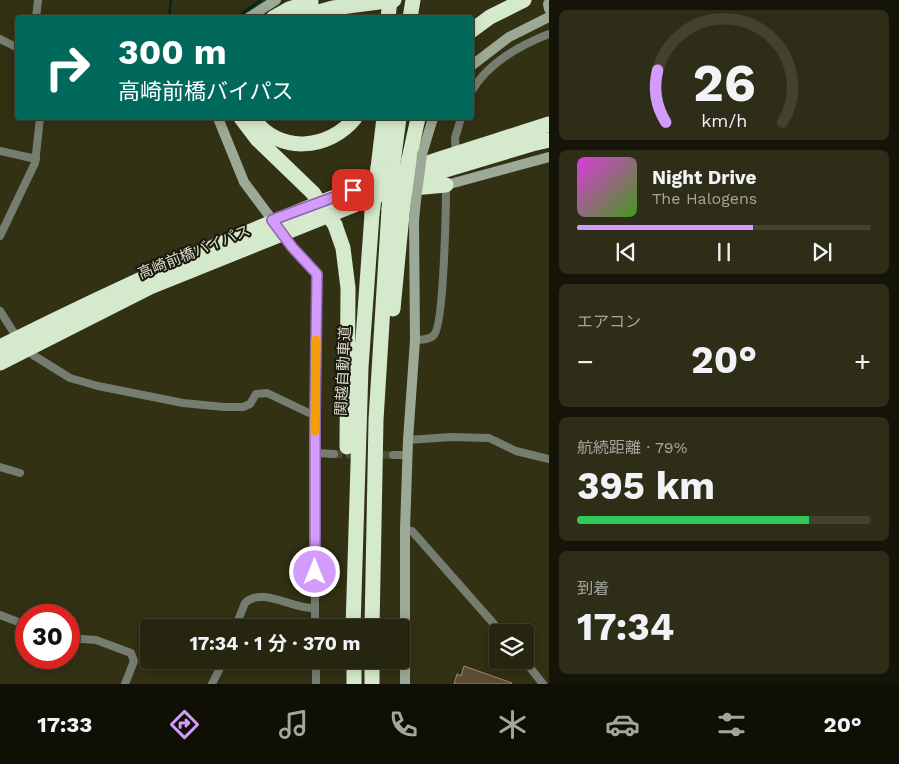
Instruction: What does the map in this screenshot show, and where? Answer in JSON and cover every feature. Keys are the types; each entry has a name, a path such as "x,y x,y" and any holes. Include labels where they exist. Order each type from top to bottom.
{"highway":[{"path":"278,15 288,9 321,0"},
{"path":"388,15 390,0"},
{"path":"308,15 333,8 396,0 396,15"},
{"path":"410,15 413,0"},
{"path":"474,29 490,17 524,0"},
{"path":"243,120 257,139 313,193 335,225 343,248 348,288 346,529 353,606"},
{"path":"255,120 264,130 276,138 301,144 317,143 334,137 353,120"},
{"name":"関越自動車道","path":"353,619 360,367 372,214 384,120"},
{"path":"399,120 394,163 403,204"},
{"path":"372,619 376,420 390,348 403,204 416,157 418,120"},
{"name":"高崎前橋バイパス","path":"0,363 22,344 79,307 272,220 456,153 549,124"},
{"name":"高崎前橋バイパス","path":"0,347 22,344 150,287 379,194 442,171 549,140"},
{"path":"379,194 385,195 423,186 446,185"},
{"path":"354,669 354,684"},
{"path":"372,669 372,684"}],"street":[{"path":"36,15 38,0"},
{"path":"253,15 276,0"},
{"path":"474,63 496,45 549,17"},
{"path":"474,88 502,58 549,34"},
{"path":"0,39 15,46"},
{"path":"496,45 502,58"},
{"path":"0,236 36,159 40,120"},
{"path":"219,120 241,176 282,234 317,274 316,619"},
{"path":"416,157 432,120"},
{"path":"456,153 456,138 460,120"},
{"path":"0,151 36,159"},
{"path":"415,340 430,338 434,335 438,326 443,276 446,185 549,157"},
{"path":"403,204 414,221 415,340 407,455 403,619"},
{"path":"0,311 22,344 40,360 70,378 88,384 183,403 224,407 243,407 250,404 256,394 264,392 315,414"},
{"path":"408,440 451,437 489,438 516,450 549,459"},
{"path":"315,453 334,454"},
{"path":"393,455 407,455"},
{"path":"0,467 20,473"},
{"path":"405,530 412,532 494,624"},
{"path":"238,619 244,603 253,598 264,597 315,608"},
{"path":"0,615 15,621"},
{"path":"80,639 96,640 131,654 134,661 125,684"},
{"path":"212,684 220,669"},
{"path":"316,669 316,684"},
{"path":"404,669 405,684"},
{"path":"532,669 544,684"}],"building":[{"path":"464,666 512,683 454,684 457,674 461,676"}],"waterway":[{"path":"169,15 171,0"},
{"path":"240,15 261,0"}],"tunnel":[{"path":"334,454 393,455"}],"slow traffic":[{"path":"315,431 316,340"}],"route":[{"path":"315,572 315,414 318,278 316,272 292,247 272,220 353,190"}]}
